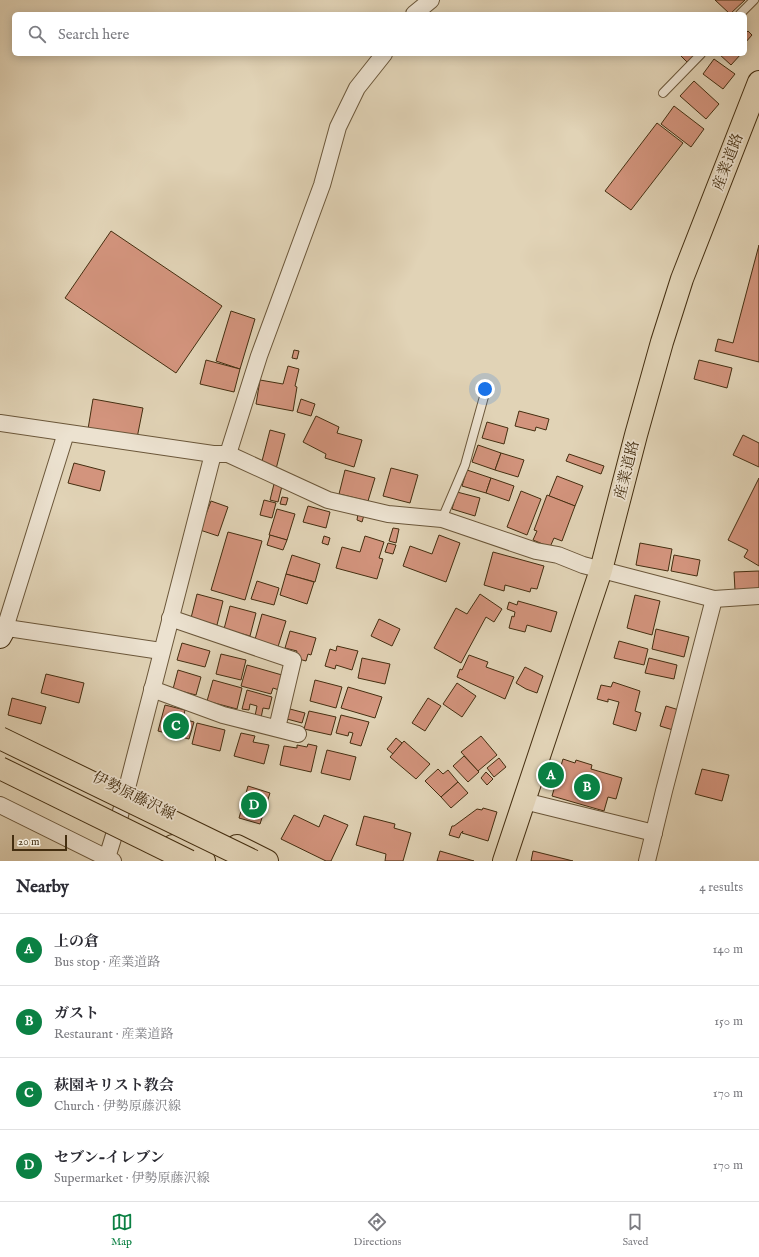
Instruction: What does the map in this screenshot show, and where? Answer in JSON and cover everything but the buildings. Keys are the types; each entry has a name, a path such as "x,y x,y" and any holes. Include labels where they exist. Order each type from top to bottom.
{"main road":[{"name":"産業道路","path":"504,861 601,570 636,435 662,342 682,279 759,82"},
{"name":"伊勢原藤沢線","path":"0,731 126,791 267,861"},
{"path":"0,738 253,861"},
{"name":"伊勢原藤沢線","path":"0,761 204,861"},
{"path":"0,768 189,861"}],"street":[{"path":"416,12 431,0"},
{"path":"0,805 109,860 170,618 221,454 322,185 338,127 357,88 382,56"},
{"path":"0,423 66,434 221,454 328,500 388,514 442,519 536,551 558,555 583,565 714,599 759,596"},
{"path":"66,434 2,631 162,651"},
{"path":"648,861 664,791 714,599"},
{"path":"170,618 293,660 276,728"},
{"path":"152,689 223,715 298,734"},
{"path":"524,801 654,833"}],"lane":[{"path":"742,12 754,0"},
{"path":"663,94 699,56"},
{"path":"442,519 465,465 485,393"}],"place":[{"name":"萩園キリスト教会","path":"176,726"},
{"name":"上の倉","path":"551,775"},
{"name":"ガスト","path":"587,787"},
{"name":"セブン-イレブン","path":"254,805"}]}
